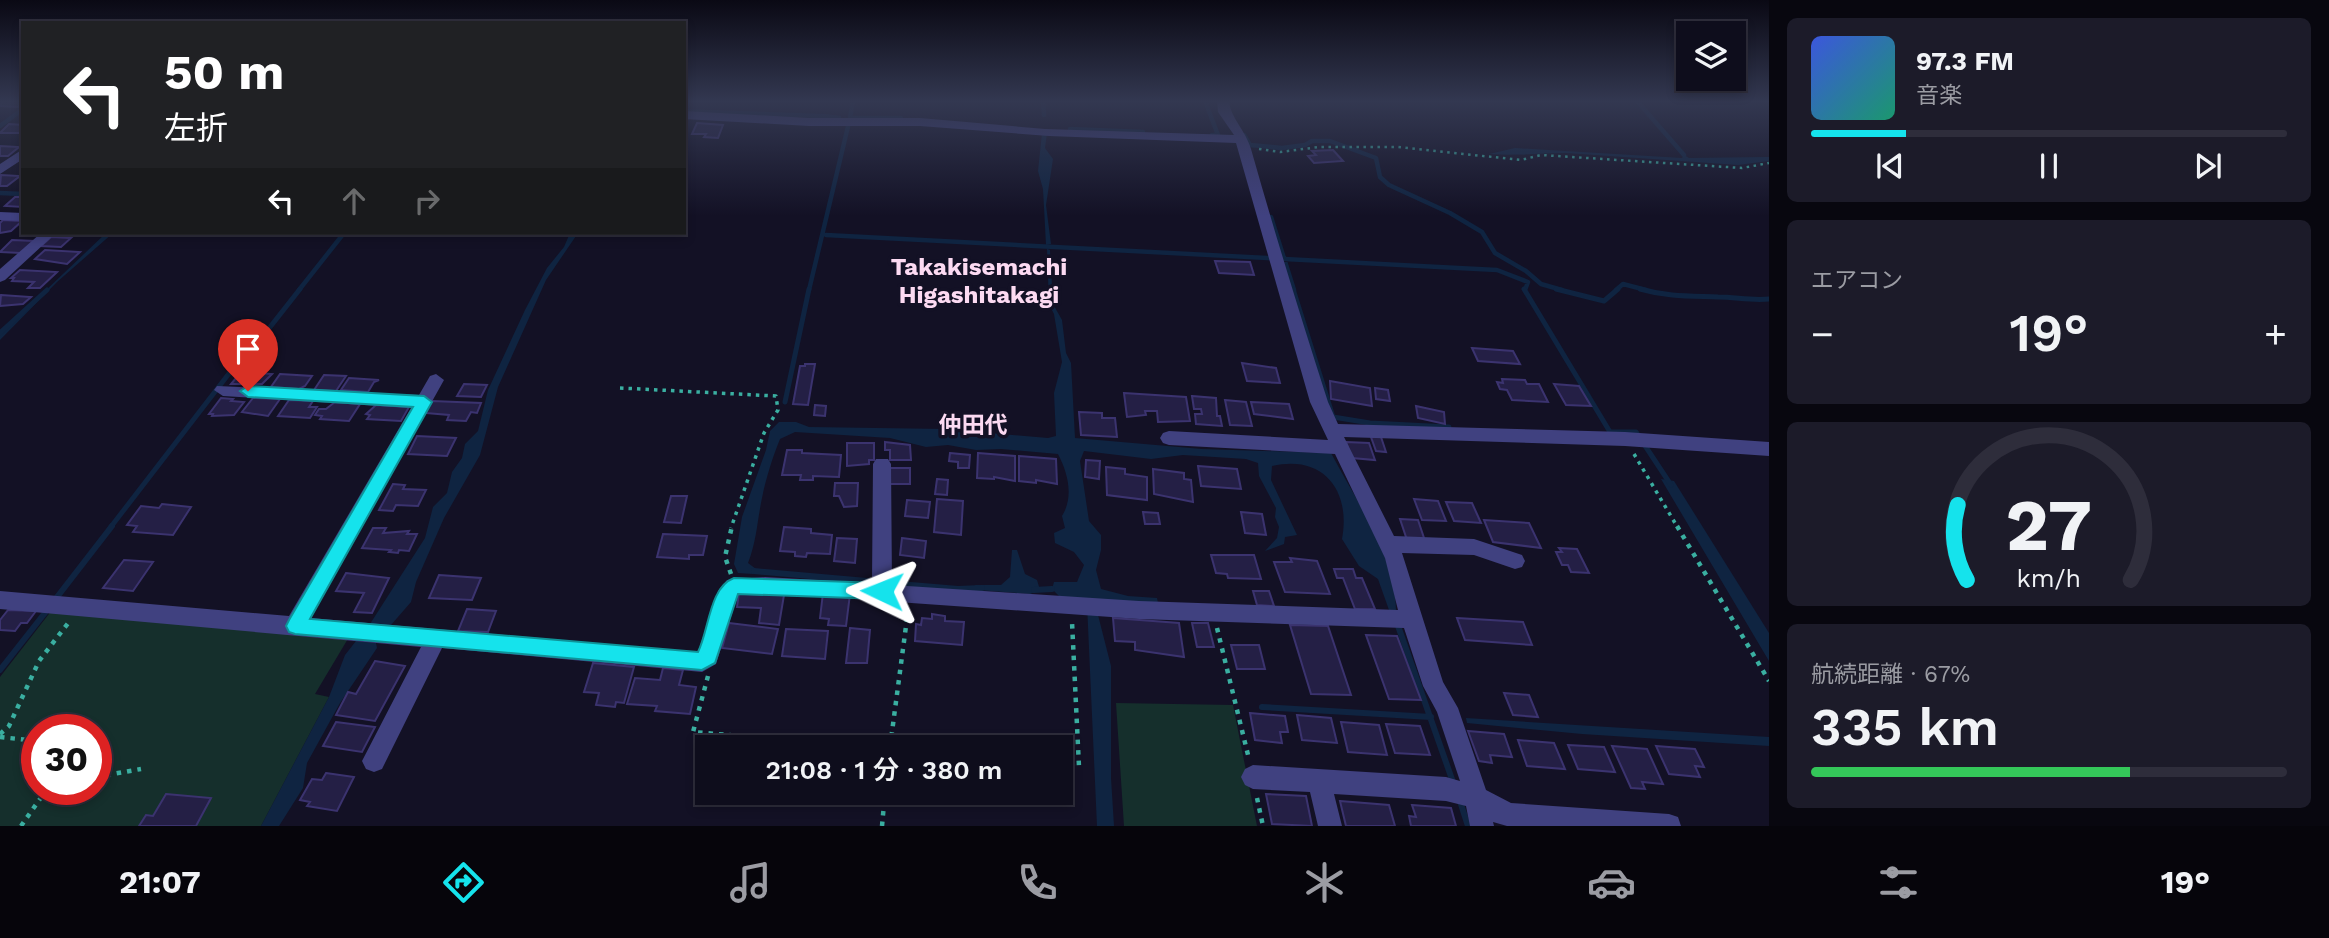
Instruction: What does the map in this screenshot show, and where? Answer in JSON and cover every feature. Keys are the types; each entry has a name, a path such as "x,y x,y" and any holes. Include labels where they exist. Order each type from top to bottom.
{"street":[{"path":"1185,140 1241,143"},
{"path":"1241,140 1320,402 1395,558 1411,619 1434,686 1451,719 1471,775 1482,826"},
{"path":"0,171 21,155"},
{"path":"0,171 21,172"},
{"path":"0,216 21,217"},
{"path":"0,277 48,235"},
{"path":"0,261 17,262"},
{"path":"295,626 436,380"},
{"path":"223,390 424,402"},
{"path":"1168,438 1625,439 1769,449"},
{"path":"883,464 883,584"},
{"path":"1388,544 1474,547 1515,561"},
{"path":"0,600 702,662 708,657 728,591 734,586 883,584 910,593 1084,607 1411,619"},
{"path":"374,761 435,640"},
{"path":"1253,778 1446,789 1475,797 1496,811 1511,815 1669,826"},
{"path":"1319,780 1330,826"}],"path":[{"path":"1241,143 1280,152 1319,146 1398,147 1521,160 1541,155 1742,168 1769,163"},
{"path":"1693,157 1694,164"},
{"path":"620,388 776,396 778,410 764,433 734,516 726,557 734,586"},
{"path":"1625,439 1769,681"},
{"path":"892,735 910,593"},
{"path":"0,736 9,726 39,662 80,606"},
{"path":"1073,767 1079,767 1084,607"},
{"path":"1213,612 1237,703 1263,826"},
{"path":"702,662 709,669 693,732 729,735"},
{"path":"0,736 21,739"},
{"path":"112,774 141,769"},
{"path":"21,826 36,805"},
{"path":"882,826 884,805"}],"green space":[{"path":"52,610 349,637 315,694 329,697 261,826 0,826 0,677"},
{"path":"1116,703 1233,705 1257,826 1124,826"}],"water":[{"path":"1041,140 1046,140 1045,148 1053,159 1046,205 1051,244 1046,245 1043,189 1038,171"},
{"path":"1515,148 1682,158 1684,155 1689,158 1769,157 1769,161 1738,165 1566,153 1489,154"},
{"path":"104,235 111,235 57,282 0,340 0,334"},
{"path":"569,235 577,235 546,280 498,387 480,455 444,518 416,582 411,602 391,625 370,624 425,538 433,507 447,493 452,472 462,458 465,444 478,431 488,390 525,310 547,268 564,247"},
{"path":"1047,249 1050,250 1053,304 1062,320 1066,353 1071,363 1075,438 1202,449 1331,453 1373,529 1389,569 1394,590 1396,611 1389,610 1378,579 1359,566 1342,539 1344,522 1338,492 1330,480 1319,471 1290,464 1272,466 1271,480 1297,535 1285,537 1284,544 1265,551 1277,538 1279,527 1275,517 1276,508 1259,476 1258,463 1246,459 1183,455 1151,459 1084,451 1080,461 1089,521 1101,535 1101,550 1096,570 1101,589 1128,596 1157,598 1158,603 1098,615 1111,666 1114,826 1097,826 1087,604 1060,597 1052,589 1054,582 1077,582 1084,565 1074,552 1055,543 1054,533 1065,528 1062,516 1069,493 1065,469 1058,454 1001,449 976,450 948,445 926,447 890,438 795,432 780,439 767,478 748,563 756,569 753,574 738,573 734,564 742,517 770,431 779,422 796,422 809,427 945,429 1048,438 1056,436 1054,393 1062,362 1054,314 1049,304"},
{"path":"1661,479 1674,481 1769,633 1769,661"},
{"path":"1012,550 1017,550 1025,574 1037,580 1040,590 1030,594 977,590 975,585 1001,585 1010,577"},
{"path":"356,641 376,643 377,648 340,703 307,763 303,788 279,826 261,826 329,697 345,655"},
{"path":"1466,718 1769,737 1769,746 1582,734 1467,723"}],"building":[{"path":"0,146 19,147 8,156 0,156"},
{"path":"1333,150 1343,161 1314,163 1308,156 1316,155 1312,151"},
{"path":"1,175 20,176 7,186 0,186"},
{"path":"15,197 21,197 21,207 5,206"},
{"path":"3,220 21,221 11,231 0,233 0,223"},
{"path":"51,237 71,238 61,247 41,246"},
{"path":"12,240 34,241 21,253 0,252"},
{"path":"45,250 80,252 67,264 35,259"},
{"path":"1215,261 1250,262 1254,275 1219,273"},
{"path":"20,270 57,272 40,288 28,288 34,282 12,281 14,278 11,278"},
{"path":"1,295 31,297 23,304 0,306"},
{"path":"1472,348 1513,351 1520,364 1478,361"},
{"path":"1242,363 1276,368 1280,383 1247,381"},
{"path":"815,364 808,405 793,404 800,366"},
{"path":"241,372 272,374 262,384 231,384"},
{"path":"280,374 312,376 305,386 299,389 271,387"},
{"path":"324,375 346,376 336,391 314,390"},
{"path":"349,378 379,380 374,382 368,392 341,390"},
{"path":"1502,379 1539,384 1548,402 1512,400 1507,390 1500,389 1497,382 1503,383"},
{"path":"1330,381 1370,388 1372,406 1331,399"},
{"path":"464,384 487,385 481,397 457,396"},
{"path":"1554,384 1579,386 1591,406 1566,405"},
{"path":"1375,388 1388,390 1390,401 1376,399"},
{"path":"1124,393 1186,397 1190,421 1158,422 1157,411 1145,411 1146,415 1127,417"},
{"path":"1192,396 1216,398 1217,416 1220,416 1222,426 1196,424 1195,414 1202,414 1201,409 1194,409"},
{"path":"221,398 244,402 234,415 212,416 213,414 209,414"},
{"path":"253,398 280,399 268,416 242,412"},
{"path":"289,400 313,401 309,407 317,407 310,418 278,416"},
{"path":"1225,400 1246,402 1252,426 1230,425"},
{"path":"432,401 481,403 477,413 471,412 466,421 447,420 449,415 425,413"},
{"path":"335,402 360,404 349,421 320,419 322,416 315,415 319,409 326,409"},
{"path":"1251,402 1289,404 1293,419 1254,414"},
{"path":"376,405 409,407 401,421 367,419 370,415 366,414"},
{"path":"815,405 826,406 825,416 814,415"},
{"path":"1416,406 1444,412 1445,424 1418,418"},
{"path":"1079,412 1102,413 1102,418 1115,418 1117,437 1081,435"},
{"path":"417,436 456,438 447,456 408,454"},
{"path":"1371,437 1381,437 1386,452 1376,451"},
{"path":"885,442 910,445 911,460 890,460 890,450 885,450"},
{"path":"1346,442 1369,443 1375,460 1352,458"},
{"path":"847,443 874,443 874,460 869,460 869,464 847,466"},
{"path":"787,450 841,455 839,477 813,476 813,480 800,480 801,475 782,475"},
{"path":"950,453 970,455 969,468 958,468 958,462 949,461"},
{"path":"978,453 1015,456 1015,481 994,477 977,478"},
{"path":"1019,456 1056,459 1057,484 1036,480 1036,483 1019,481"},
{"path":"1086,460 1100,461 1099,479 1085,477"},
{"path":"1198,466 1237,469 1241,489 1201,486"},
{"path":"1106,467 1125,469 1125,474 1147,477 1147,500 1107,495"},
{"path":"889,468 910,468 910,484 890,484"},
{"path":"1153,469 1184,473 1184,479 1191,480 1193,502 1154,494"},
{"path":"937,479 948,480 947,495 935,494"},
{"path":"835,483 858,483 857,506 844,507 839,496 834,496"},
{"path":"393,484 405,485 403,489 426,490 418,506 396,505 393,511 379,510"},
{"path":"671,496 687,496 681,523 664,522"},
{"path":"937,499 963,501 961,535 934,532"},
{"path":"1414,499 1438,501 1446,521 1422,520"},
{"path":"907,500 930,502 928,518 905,516"},
{"path":"1446,502 1472,503 1481,523 1454,521"},
{"path":"162,504 191,507 173,535 133,532 137,526 127,525 141,506 159,508"},
{"path":"1143,512 1158,513 1160,524 1145,524"},
{"path":"1241,512 1262,514 1266,535 1245,533"},
{"path":"1400,519 1418,520 1425,541 1407,540"},
{"path":"1484,520 1529,523 1541,548 1493,542"},
{"path":"784,527 811,529 811,533 832,535 830,554 807,553 806,557 795,556 795,552 780,551"},
{"path":"373,528 386,528 383,533 409,531 407,534 417,534 409,551 399,550 398,553 362,548"},
{"path":"663,534 707,536 703,555 689,555 689,559 657,557"},
{"path":"837,538 857,539 855,563 834,561"},
{"path":"902,538 926,541 924,558 900,555"},
{"path":"1559,548 1577,549 1589,573 1571,572 1568,565 1562,565 1556,552 1562,552"},
{"path":"1211,555 1254,555 1261,579 1228,578 1227,574 1216,573"},
{"path":"1290,558 1317,561 1330,594 1285,592 1274,562 1292,562"},
{"path":"124,560 153,562 133,591 103,588"},
{"path":"1334,569 1353,569 1356,578 1362,578 1375,609 1355,609 1343,578 1337,578"},
{"path":"346,573 389,578 372,613 354,612 364,593 336,591"},
{"path":"439,575 481,578 472,600 429,598"},
{"path":"1253,591 1269,591 1274,606 1257,605"},
{"path":"739,593 784,595 779,625 759,623 761,608 737,607"},
{"path":"823,593 850,594 846,626 828,625 829,619 820,618"},
{"path":"467,609 496,611 488,632 458,631"},
{"path":"8,610 36,611 27,623 21,623 15,631 0,630 0,620"},
{"path":"932,614 945,616 945,621 964,622 962,645 915,641 916,624 921,625 922,618 932,619"},
{"path":"1113,618 1179,623 1184,657 1135,650 1135,642 1115,641"},
{"path":"1457,618 1523,622 1532,645 1465,640"},
{"path":"729,623 778,629 772,654 722,648"},
{"path":"1192,623 1208,623 1214,647 1197,647"},
{"path":"1290,625 1328,626 1351,695 1311,694"},
{"path":"850,628 870,630 867,663 846,663"},
{"path":"786,629 828,631 825,659 782,656"},
{"path":"1366,635 1397,636 1421,700 1389,699"},
{"path":"1231,645 1259,645 1265,669 1237,669"},
{"path":"375,661 405,666 375,721 336,715 348,692 356,694"},
{"path":"593,663 634,667 624,703 616,702 615,707 596,705 599,693 584,692"},
{"path":"663,668 683,670 679,685 696,687 690,714 655,711 657,706 627,704 635,678 660,680"},
{"path":"1504,693 1529,695 1538,717 1513,715"},
{"path":"1250,713 1285,716 1288,732 1280,732 1282,743 1255,740"},
{"path":"1297,715 1331,718 1337,743 1302,740"},
{"path":"336,722 375,727 362,752 323,746"},
{"path":"1341,722 1379,725 1387,755 1348,752"},
{"path":"1386,724 1420,726 1430,755 1395,753"},
{"path":"1468,731 1504,734 1512,757 1490,755 1492,763 1479,761"},
{"path":"1518,740 1554,743 1565,769 1527,766"},
{"path":"1568,745 1604,747 1615,772 1578,769"},
{"path":"1612,746 1647,749 1663,784 1642,782 1645,789 1631,788"},
{"path":"1656,746 1695,749 1704,767 1695,766 1700,777 1669,774"},
{"path":"326,773 354,777 337,811 307,806 310,802 300,800 312,779 322,780"},
{"path":"166,794 211,798 196,826 139,826 146,815 153,816"},
{"path":"1266,794 1306,796 1312,826 1272,824"},
{"path":"1340,801 1389,805 1395,826 1346,826"},
{"path":"1412,805 1451,808 1456,826 1411,826 1409,816 1416,817"}],"waterway":[{"path":"809,290 845,140"},
{"path":"1247,140 1250,145 1282,148 1305,145 1312,141 1330,141 1376,158 1380,177 1389,185 1450,213 1482,232 1495,253 1526,271 1541,284 1562,290"},
{"path":"1671,140 1684,155"},
{"path":"0,193 21,194"},
{"path":"1271,217 1284,259"},
{"path":"299,290 342,235"},
{"path":"826,235 1284,259"},
{"path":"1284,259 1497,270 1528,282 1525,290"},
{"path":"1284,259 1294,290"},
{"path":"1616,290 1623,284 1646,290"},
{"path":"110,528 234,367 245,359 300,289"},
{"path":"785,402 809,289"},
{"path":"1293,289 1333,417 1370,423 1449,427"},
{"path":"1524,289 1610,432 1636,432 1671,485"},
{"path":"1556,289 1604,301 1618,289"},
{"path":"1640,289 1679,296 1769,299"},
{"path":"0,333 47,290"},
{"path":"54,601 112,526"},
{"path":"754,571 878,582"},
{"path":"887,583 958,589 982,588"},
{"path":"1034,590 1052,589"},
{"path":"0,670 48,609"},
{"path":"1397,623 1430,717"},
{"path":"1262,707 1430,717"},
{"path":"1430,717 1454,785"},
{"path":"1459,798 1468,826"}],"district":[{"name":"Takakisemachi Higashitakagi","path":"979,281"},
{"name":"仲田代","path":"973,425"}],"route":[{"path":"248,391 424,402 295,626 702,662 708,657 728,591 734,586 882,591"}]}
